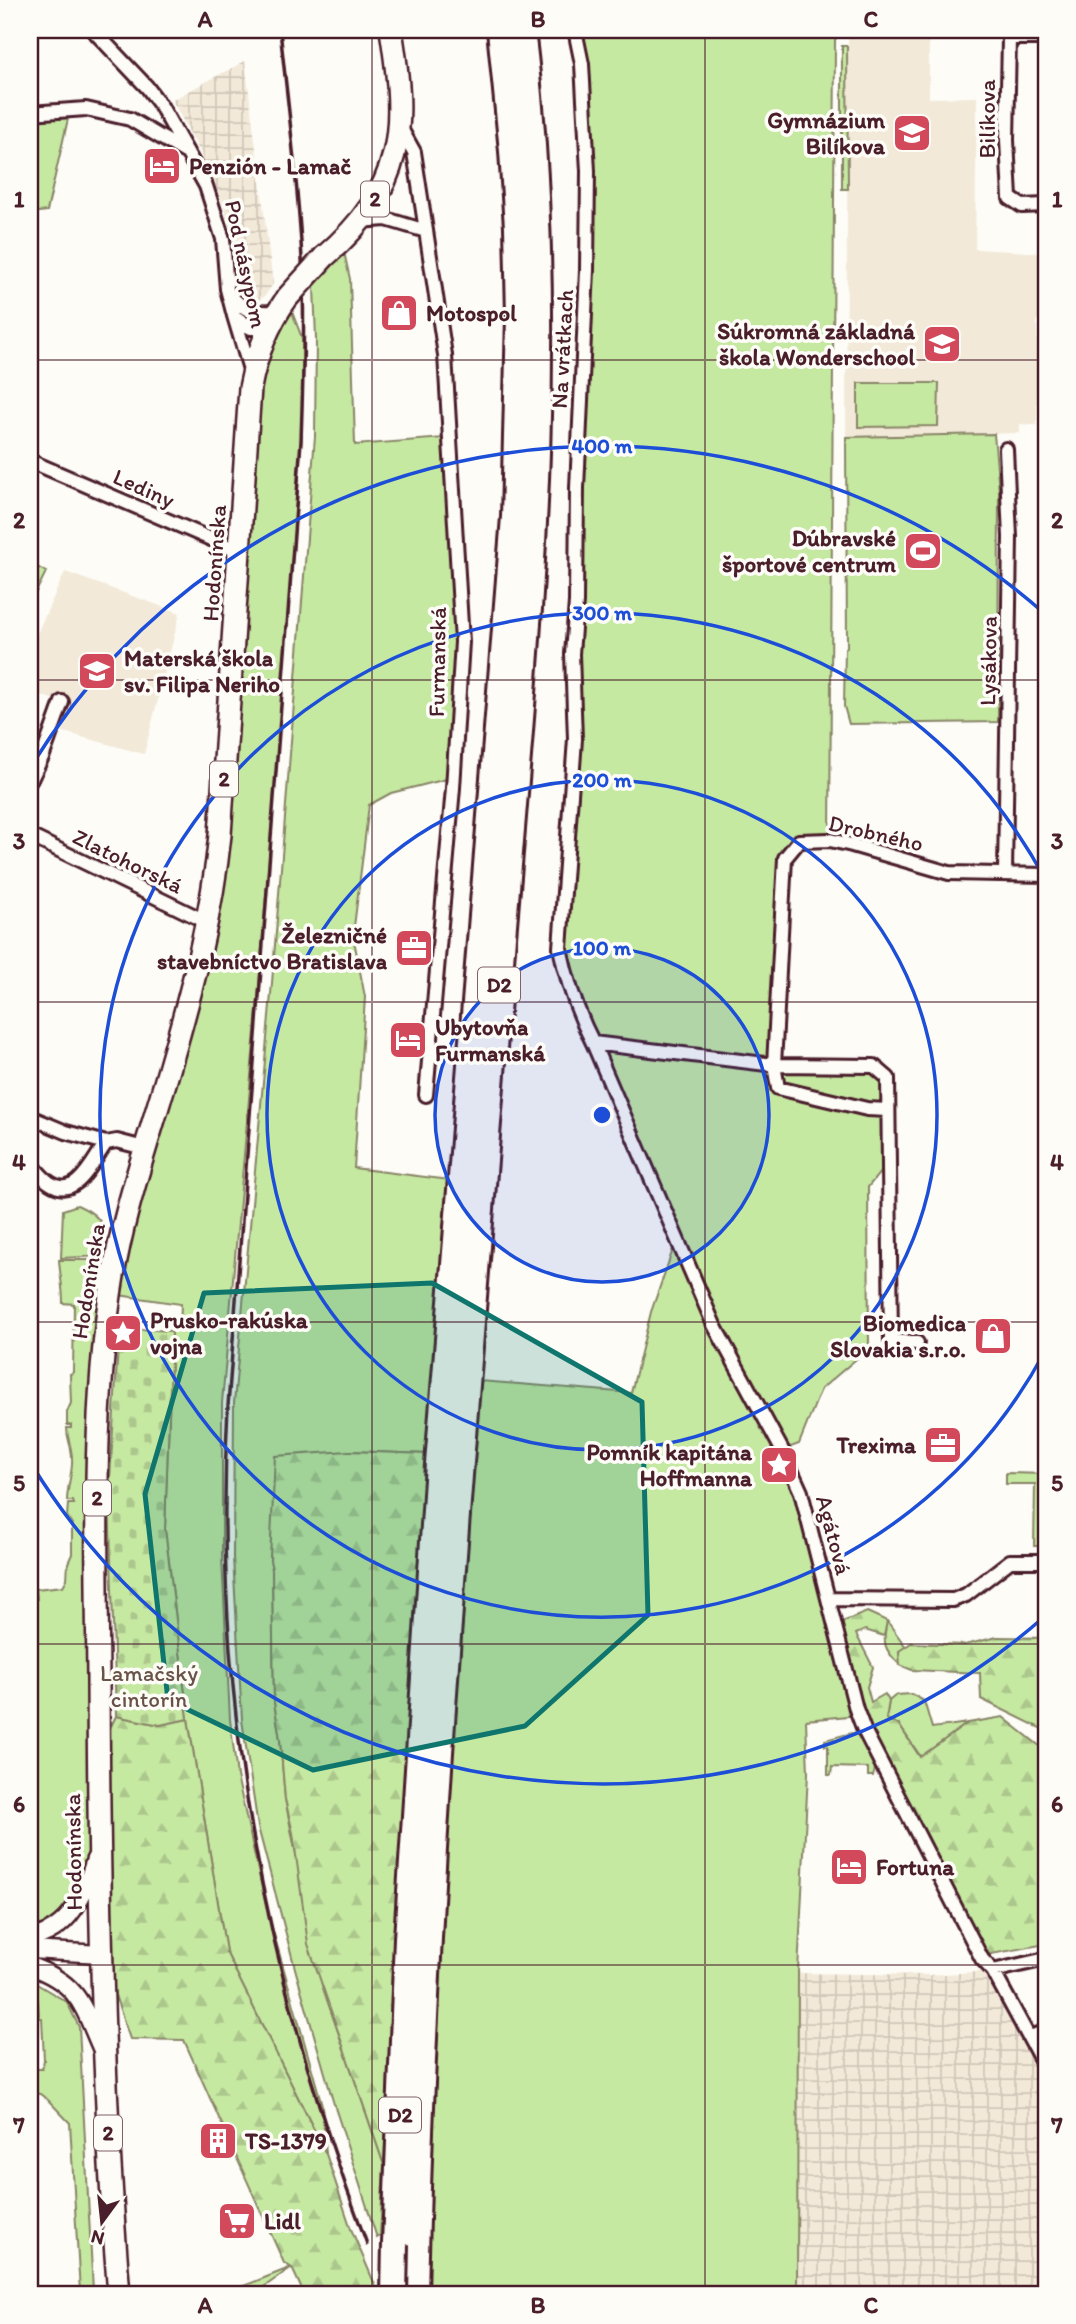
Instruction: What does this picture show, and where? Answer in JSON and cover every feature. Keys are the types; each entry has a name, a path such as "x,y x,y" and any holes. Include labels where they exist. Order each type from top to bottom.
{"highway":[{"name":"D2","path":"408,2293 416,1987 438,1464 514,517 519,316 517,227 500,30"},
{"name":"D2","path":"418,1938 461,1466 528,628 538,468 539,227 522,30"},
{"name":"D2","path":"408,2293 395,2244 416,1987"}],"main road":[{"name":"2","path":"272,313 359,221 386,180 395,155 400,127 400,89 391,30"},
{"name":"Hodonínska","path":"119,2294 104,2057 101,1954 97,1465 100,1377 118,1245 144,1148 170,1068 207,922 220,835 241,552 249,399 252,376 272,313"}],"street":[{"name":"Pod násypom","path":"93,30 147,87 190,155 206,186 223,239 229,294 252,376"},
{"name":"Na vrátkach","path":"575,30 582,64 588,171 587,270 572,653 575,739 560,948 577,1013 593,1043"},
{"name":"Bilíkova","path":"1046,38 1009,38 1007,140 1010,198 1022,206 1046,205"},
{"path":"30,113 86,109 130,119 190,155"},
{"name":"Furmanská","path":"400,127 414,152 445,355 462,642 453,788 426,1095"},
{"path":"359,221 386,219 426,231"},
{"path":"229,294 242,308 272,313"},
{"path":"234,316 251,328 272,313"},
{"name":"Lysákova","path":"1005,874 1010,537 1006,449"},
{"name":"Lediny","path":"30,461 241,552"},
{"path":"30,781 43,755 62,702"},
{"name":"Zlatohorská","path":"30,836 207,922"},
{"name":"Drobného","path":"774,1065 785,858 799,841 830,840 949,873 1046,875"},
{"path":"593,1043 774,1065 874,1066 888,1078 891,1341 917,1343"},
{"name":"Agátová","path":"593,1043 714,1325 782,1450 801,1492 856,1709 864,1730 982,1959 993,1971 1046,2069"},
{"path":"774,1065 778,1088 867,1109 888,1110"},
{"path":"30,1117 66,1132 106,1143 117,1141 144,1148"},
{"path":"31,1165 49,1182 59,1187 68,1187 79,1183 106,1143"},
{"path":"829,1599 960,1598 1010,1562 1046,1561"},
{"path":"30,1938 55,1928 74,1910 86,1886 100,1843"},
{"path":"30,1950 101,1954"},
{"path":"993,1971 1046,1959"},
{"path":"30,1966 51,1974 75,1993 104,2057"},
{"path":"1030,2037 1046,2031"}],"highlighted area":[{"path":"432,1283 642,1402 648,1615 525,1726 313,1770 168,1700 145,1494 204,1293"}],"shaded area":[{"path":"848,37 929,40 929,98 977,97 975,249 1046,253 1046,319 1037,320 1037,425 1020,424 1020,433 846,437"},
{"path":"245,61 273,284 265,296 257,301 242,298 237,292 232,238 223,203 172,100"},
{"name":"Materská škola sv. Filipa Neriho","path":"65,572 180,613 144,754 60,731 68,704 30,692 30,649"},
{"path":"993,1971 1046,2070 1046,2294 797,2294 799,1973 929,1975"}],"green space":[{"path":"575,30 841,30 835,40 830,840 800,841 785,858 774,1065 874,1066 888,1078 889,1161 868,1187 869,1348 821,1389 799,1444 782,1450 801,1492 858,1715 806,1720 808,1773 798,1972 797,2294 427,2294 426,2263 449,1812 480,1381 631,1393 651,1312 677,1238 593,1043 560,948 575,739 588,171"},
{"path":"842,46 847,46 848,189 842,189"},
{"path":"70,110 47,211 30,213 30,113"},
{"path":"344,252 350,279 355,445 444,438 457,642 447,779 391,793 369,805 353,935 365,997 354,1168 450,1180 427,1454 349,1451 272,1532 270,1560 274,1702 285,1799 322,1985 384,2165 380,2236 377,2238 333,2101 258,1827 242,1720 233,1557 234,1403 272,983 315,436 314,286"},
{"path":"292,312 302,338 302,436 259,986 222,1403 222,1557 230,1719 237,1776 266,1906 322,2105 326,2154 226,1952 188,1719 165,1529 172,1331 180,1330 181,1304 111,1294 100,1843 78,1904 30,1938 30,1599 37,1599 36,1589 63,1586 72,1554 72,1524 67,1516 68,1504 74,1504 73,1501 67,1501 72,1457 67,1435 67,1428 71,1428 71,1425 67,1425 67,1412 71,1403 70,1374 73,1373 74,1304 63,1303 59,1260 105,1260 114,1263 202,947 256,361 272,349"},
{"path":"858,383 939,383 938,426 858,427"},
{"name":"Dúbravské športové centrum","path":"994,434 999,491 998,722 849,724 844,706 847,648 846,437"},
{"path":"30,563 46,572 34,596 30,594"},
{"path":"77,1205 93,1214 102,1224 102,1256 61,1258 63,1210"},
{"name":"Lamačský cintorín","path":"119,1328 172,1331 165,1529 188,1719 160,1725 116,1716 109,1496"},
{"path":"349,1451 427,1454 392,1985 384,2165 308,1944 293,1833 285,1799 274,1702 270,1560 275,1456"},
{"path":"1006,1473 1046,1474 1046,1546 1034,1546 1035,1484 1006,1484"},
{"path":"867,1612 887,1621 884,1636 865,1630 856,1634 873,1667 867,1687 871,1702 885,1694 889,1701 886,1719 899,1725 920,1757 968,1723 1003,1717 1046,1751 1046,1944 986,1955 872,1732 860,1699 842,1622"},
{"path":"887,1621 906,1647 899,1652 900,1665 886,1646"},
{"path":"997,1637 1046,1638 1046,1731 981,1699 980,1673 912,1670 900,1665 899,1651 911,1643 965,1645"},
{"path":"911,1694 924,1701 932,1728 968,1723 921,1757 899,1725 886,1719 889,1701 896,1695"},
{"path":"116,1716 160,1725 188,1719 226,1952 326,2154 351,2229 379,2294 304,2294 292,2268 284,2263 184,2040 130,2039 101,1954 98,1753"},
{"path":"852,1733 863,1738 871,1750 875,1764 873,1776 868,1776 868,1768 832,1767 831,1775 828,1775 828,1746 825,1746 825,1740"},
{"path":"30,1980 67,2002 79,2027 93,2291 80,2292 70,2123 40,2094 30,2093 30,2069 42,2069 44,2060 42,2018 39,2018 38,2001 30,2001"},
{"path":"292,2267 254,2294 240,2294 236,2289"}],"railway":[{"path":"280,30 302,259 304,327 301,441 228,1406 225,1514 228,1621 237,1727 252,1832 273,1936 299,2039 367,2244"}],"place":[{"name":"Gymnázium Bilíkova","path":"912,133"},
{"name":"Penzión - Lamač","path":"162,166"},
{"name":"Motospol","path":"399,313"},
{"name":"Súkromná základná škola Wonderschool","path":"942,344"},
{"name":"Dúbravské športové centrum","path":"923,551"},
{"name":"Materská škola sv. Filipa Neriho","path":"97,671"},
{"name":"Železničné stavebníctvo Bratislava","path":"414,948"},
{"name":"Ubytovňa Furmanská","path":"408,1040"},
{"name":"Prusko-rakúska vojna","path":"123,1333"},
{"name":"Biomedica Slovakia s.r.o.","path":"993,1336"},
{"name":"Trexima","path":"943,1445"},
{"name":"Pomník kapitána Hoffmanna","path":"779,1465"},
{"name":"Fortuna","path":"849,1867"},
{"name":"TS-1379","path":"218,2141"},
{"name":"Lidl","path":"237,2221"}]}
